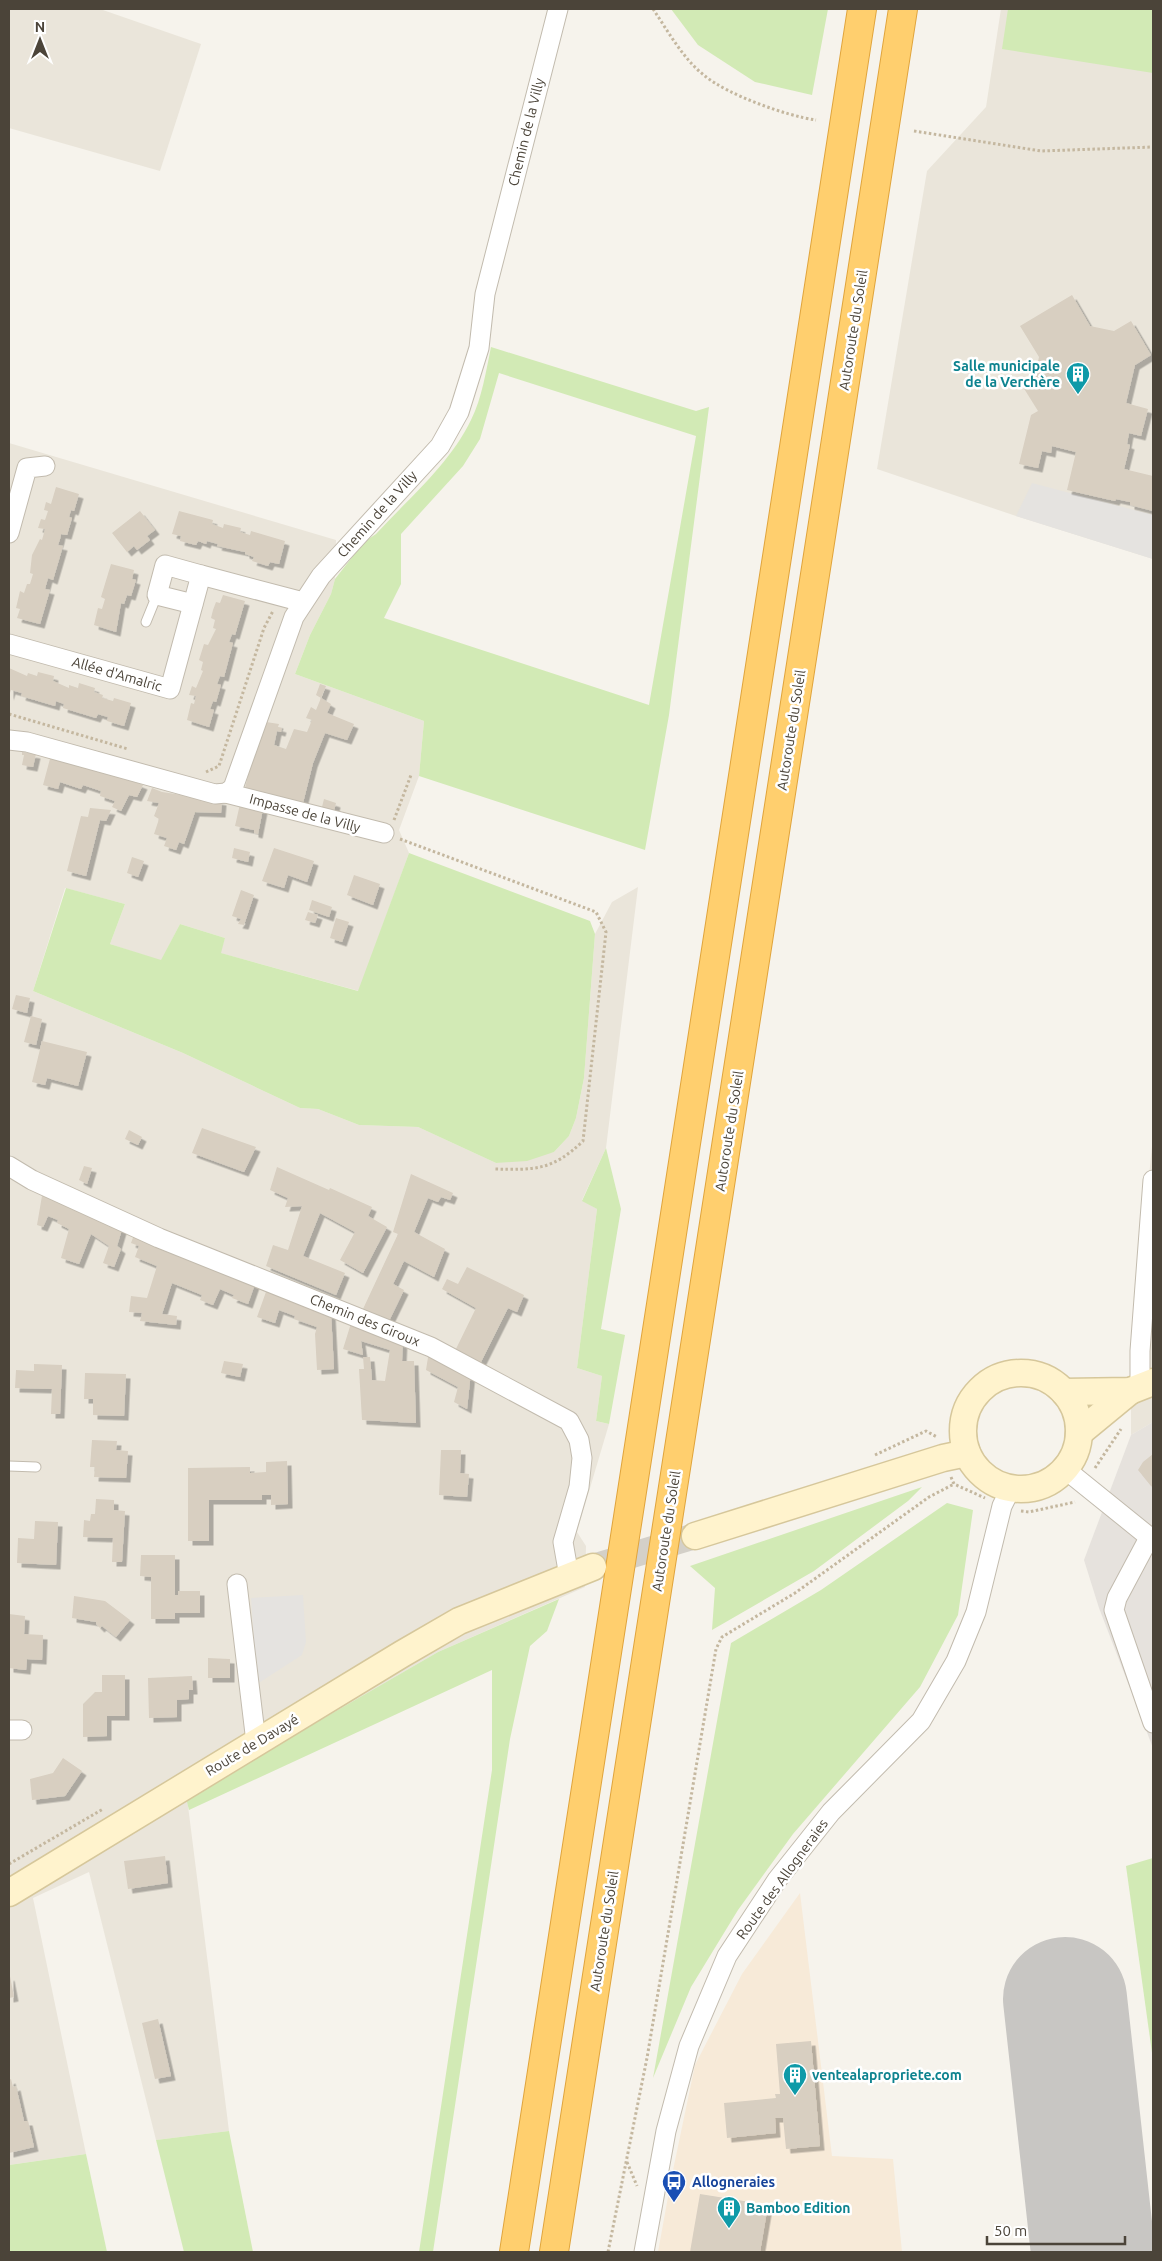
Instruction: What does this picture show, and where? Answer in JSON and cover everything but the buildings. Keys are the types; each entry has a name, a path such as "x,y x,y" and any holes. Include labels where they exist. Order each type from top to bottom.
{"highway":[{"path":"514,2252 862,9"},
{"name":"Autoroute du Soleil","path":"554,2252 903,9"}],"street":[{"name":"Chemin de la Villy","path":"226,792 232,788 294,617 303,602 321,576 440,446 460,412 479,348 485,294 558,9"},
{"path":"9,533 27,468 45,466"},
{"path":"193,604 157,595 166,565 303,602"},
{"name":"Allée d'Amalric","path":"9,644 170,689 201,575"},
{"path":"9,740 27,742 215,794 226,792"},
{"name":"Impasse de la Villy","path":"226,792 384,833"},
{"name":"Chemin des Giroux","path":"9,1166 32,1180 159,1238 431,1347 569,1421 579,1440 582,1458 579,1487 563,1542 569,1576"},
{"path":"1141,1387 1140,1351 1153,1180"},
{"path":"1015,1372 1033,1374 1050,1380 1064,1392 1078,1418 1079,1432 1077,1447 1065,1469 1047,1483 1029,1488 1016,1499 977,1470 967,1453 962,1436 964,1418 970,1401 982,1387 997,1377 1015,1372"},
{"path":"1064,1392 1141,1387"},
{"path":"1079,1432 1141,1387"},
{"path":"695,1536 943,1458 967,1453"},
{"path":"1065,1469 1151,1538 1117,1598 1114,1610 1153,1723"},
{"name":"Route des Allogneraies","path":"644,2252 666,2131 689,2046 727,1956 777,1880 831,1812 921,1720 956,1662 976,1612 1002,1506 1016,1499"},
{"name":"Route de Davayé","path":"9,1893 256,1742 460,1621 500,1603 593,1567"},
{"path":"237,1584 256,1742"}],"lane":[{"path":"146,622 157,595"},
{"path":"9,1466 36,1466"}],"path":[{"path":"653,9 681,50 705,76 735,93 798,117 816,120"},
{"path":"914,132 1041,151 1153,148"},
{"path":"198,770 207,772 219,766 264,628 280,596"},
{"path":"9,714 134,751"},
{"path":"384,833 391,829 411,775"},
{"path":"384,833 596,912 606,932 582,1141 554,1164 528,1170 493,1169"},
{"path":"1095,1468 1125,1423"},
{"path":"608,2252 647,2058 716,1649 722,1637 796,1593 929,1496 954,1484 985,1498"},
{"path":"1016,1499 1029,1512 1075,1502"}],"shaded area":[{"path":"9,9 100,9 201,44 160,171 9,128"},
{"path":"1001,9 1153,9 1153,559 1016,516 877,469 927,171 986,107"},
{"path":"9,443 336,540 335,579 331,594 310,635 295,674 424,721 419,776 399,830 409,853 359,991 220,953 225,938 180,924 161,961 110,944 125,904 65,888 33,991 183,1053 300,1108 318,1109 359,1125 418,1127 496,1163 554,1152 569,1136 576,1118 584,1078 595,934 612,902 638,887 606,1148 582,1200 597,1209 577,1368 602,1376 596,1421 609,1424 577,1532 586,1546 585,1587 438,1652 187,1798 229,2131 156,2140 89,1872 33,1898 86,2154 9,2165"},
{"path":"1032,483 1153,515 1153,559 1016,516"},
{"path":"1153,1136 1153,1422 1131,1435 1131,1358"},
{"path":"1153,1422 1153,1748 1099,1608 1084,1560 1131,1435"},
{"path":"303,1595 306,1642 302,1655 257,1684 251,1598"},
{"path":"800,1893 832,2156 893,2159 902,2252 658,2252 695,2065 742,1974"}],"green space":[{"path":"671,9 828,9 812,95 755,82 698,45"},
{"path":"1008,9 1153,9 1153,73 1002,49"},
{"path":"491,347 696,411 709,407 669,715 645,850 419,776 424,721 295,674 310,635 331,594 335,579 364,542 376,534 428,480 452,452 462,436 478,403","holes":["499,373 696,436 649,705 384,618 401,584 401,534 463,466 480,439"]},
{"path":"409,853 590,921 595,934 584,1078 576,1118 569,1136 554,1152 527,1161 496,1163 418,1127 359,1125 318,1109 300,1108 183,1053 33,991 66,888 125,904 110,944 161,960 180,924 225,938 221,953 358,991"},
{"path":"606,1148 621,1209 601,1329 625,1335 609,1424 596,1421 602,1376 577,1368 597,1209 582,1201"},
{"path":"922,1487 908,1501 814,1571 712,1630 715,1588 690,1566"},
{"path":"947,1503 973,1510 958,1615 920,1687 793,1834 738,1910 691,1987 653,2078 731,1643 821,1590"},
{"path":"559,1599 547,1631 530,1646 510,1739 433,2252 419,2252 492,1770 492,1670 189,1810 186,1798 438,1652"},
{"path":"1153,1858 1153,2060 1126,1866"},
{"path":"229,2131 253,2252 184,2252 156,2140"},
{"path":"86,2154 107,2252 9,2252 9,2165"}],"runway":[{"path":"1065,1999 1093,2252"}],"tunnel":[{"path":"593,1567 695,1536"}],"place":[{"name":"Salle municipale de la Verchère","path":"1078,395"},
{"name":"ventealapropriete.com","path":"795,2096"},
{"name":"Allogneraies","path":"674,2203"},
{"name":"Bamboo Edition","path":"729,2229"}]}
